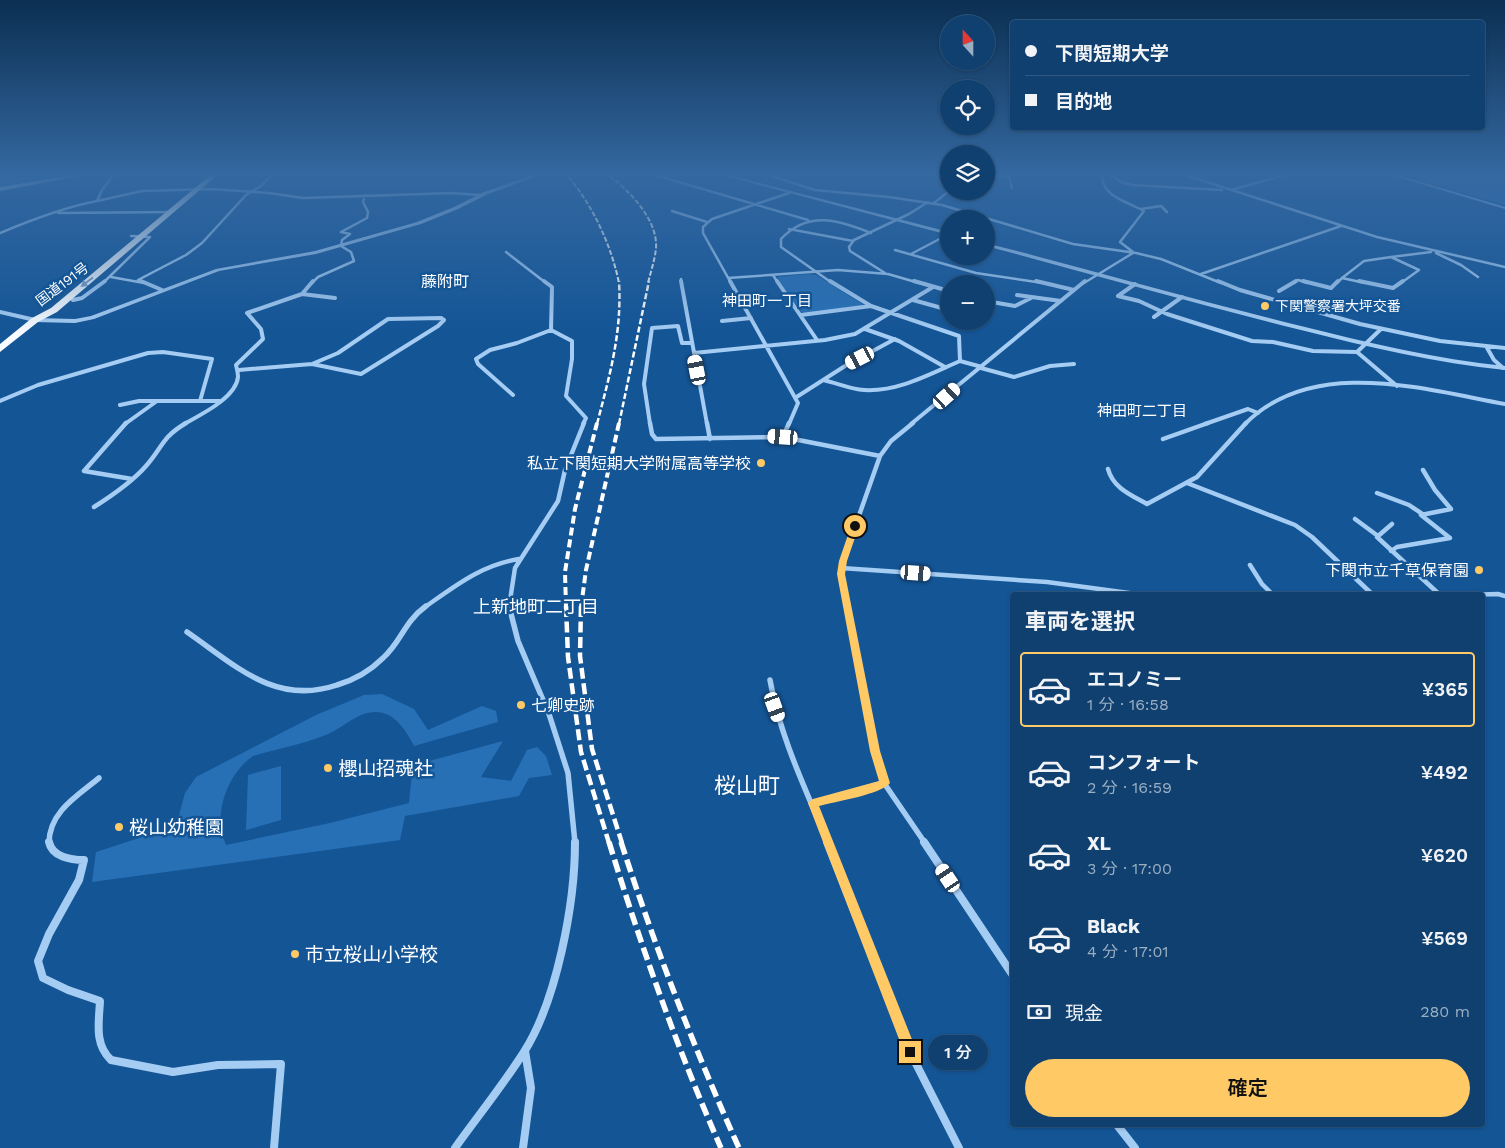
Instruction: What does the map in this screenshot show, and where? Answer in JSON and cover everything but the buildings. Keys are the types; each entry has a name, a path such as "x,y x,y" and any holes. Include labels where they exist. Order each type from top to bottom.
{"highway":[{"name":"国道191号","path":"0,349 36,320 54,310 146,226"},
{"name":"国道191号","path":"135,236 151,226"}],"street":[{"path":"0,233 19,226"},
{"path":"138,280 186,255 202,243 218,226"},
{"path":"341,246 342,240 350,234 341,232 353,226"},
{"path":"0,312 36,320 63,322 92,318 218,270 309,254 410,226"},
{"path":"704,226 703,233 798,403 783,437"},
{"path":"796,226 789,229 780,239 781,247 816,272 871,306 959,336 960,361"},
{"path":"849,226 871,232"},
{"path":"886,226 853,241 849,247 850,251 888,274"},
{"path":"915,226 940,232"},
{"path":"1010,226 1073,244 1161,259 1240,290 1381,329 1440,341 1505,348"},
{"path":"1133,226 1120,242 1134,253"},
{"path":"1201,274 1342,226 1390,241 1505,267"},
{"path":"789,229 853,241"},
{"path":"73,300 82,298 111,277 150,237 135,236"},
{"path":"911,254 940,239"},
{"path":"94,507 132,479 147,464 168,434 211,410 238,381 239,370 236,365 264,339 261,329 247,313 302,294 310,288 318,277 354,261 351,252 341,246"},
{"path":"995,246 1182,298 1364,344 1431,359 1504,369"},
{"path":"895,250 977,273 1055,284 1074,290"},
{"path":"506,252 529,272 552,287 551,330"},
{"path":"1279,291 1298,280 1331,288 1364,261 1434,252 1444,259 1464,267 1478,277"},
{"path":"1010,971 884,783 875,751 844,599 841,568 880,456 891,441 1088,279 1134,253"},
{"path":"1342,278 1393,288 1419,270 1390,257"},
{"path":"1494,264 1505,262"},
{"path":"728,278 848,270 888,274 940,289"},
{"path":"773,275 817,340"},
{"path":"111,277 138,280 162,290"},
{"path":"681,279 710,439"},
{"path":"1135,284 1118,296 1139,301 1162,312 1252,341 1273,342 1313,351 1358,352"},
{"path":"694,353 817,340 855,334 933,287"},
{"path":"302,294 335,298"},
{"path":"1017,295 1061,301"},
{"path":"995,303 1015,306 1031,298"},
{"path":"1154,317 1182,298"},
{"path":"913,300 940,308"},
{"path":"801,315 871,306"},
{"path":"239,370 312,364 361,374 425,335 444,320 441,318 388,319 338,353 312,364"},
{"path":"722,321 751,318"},
{"path":"692,344 682,343 678,326 652,328 644,384 652,434 656,439 783,437 880,456"},
{"path":"864,329 896,339 945,367"},
{"path":"1358,352 1358,349 1381,329"},
{"path":"455,1148 525,1051 542,1016 554,979 566,928 575,875 573,801 565,760 558,746 549,714 518,641 509,606 515,568 558,501 566,470 586,418 566,396 572,364 572,340 551,330 534,334 515,344 491,349 476,359 478,364 513,395"},
{"path":"795,398 845,366 896,339"},
{"path":"1486,346 1494,360 1504,369"},
{"path":"0,401 38,385 154,352 212,358 200,401"},
{"path":"1358,352 1365,361 1388,375 1397,386"},
{"path":"823,380 870,390 909,383 960,361 1014,377 1050,366 1074,364"},
{"path":"1108,469 1110,478 1125,492 1147,504 1197,477 1258,413 1268,405 1314,386 1365,382 1505,404"},
{"path":"120,405 138,401 220,401"},
{"path":"132,479 84,471 130,419 157,401"},
{"path":"1164,439 1248,409 1258,413"},
{"path":"1377,493 1409,505 1424,515 1451,509 1435,490 1423,470"},
{"path":"1187,483 1295,525 1312,537 1370,592"},
{"path":"1391,551 1450,538 1421,516 1424,515"},
{"path":"1355,520 1378,536 1391,551 1437,592"},
{"path":"1378,536 1392,524"},
{"path":"187,632 257,678 284,690 305,692 323,689 362,673 384,657 392,649 410,619 459,581 495,564 519,559"},
{"path":"1250,565 1262,584 1270,592"},
{"path":"841,568 1037,581 1121,592"},
{"path":"1485,594 1505,596"},
{"path":"770,680 775,707 910,1052 959,1148"},
{"path":"99,778 61,809 51,827 48,839 53,851 60,857 71,860 84,860 80,880 49,934 38,961 43,978 68,990 100,1001 99,1044 105,1056 111,1060 173,1072 218,1065 281,1064 274,1148"},
{"path":"813,803 873,788 884,783"},
{"path":"523,1148 531,1088 525,1051"},
{"path":"1119,1127 1135,1148"}],"shaded area":[{"path":"816,275 864,305 807,313 801,312 777,277"},
{"path":"382,694 414,709 428,730 482,706 496,711 498,722 414,746 405,730 394,718 387,714 371,712 361,715 315,739 253,756 236,773 224,796 221,821 222,834 226,845 330,823 409,803 412,772 418,764 503,741 481,777 511,781 527,750 537,747 546,756 552,775 529,778 519,796 405,816 400,840 92,882 96,852 176,826 185,793 196,777 316,715 364,695"},
{"path":"281,766 281,820 246,830 248,775"}],"railway":[{"path":"600,226 611,253 619,283"},
{"path":"648,283 656,248 652,226"},
{"path":"619,424 649,281"},
{"path":"597,424 617,336 619,283"},
{"path":"566,607 565,572 575,509 597,423"},
{"path":"581,607 586,570 619,423"},
{"path":"566,606 568,657 581,752 609,843"},
{"path":"581,606 580,656 592,749 622,843"},
{"path":"609,842 660,996 689,1073 721,1148"},
{"path":"621,842 647,920 676,997 706,1073 739,1148"}],"place":[{"name":"下関警察署大坪交番","path":"1265,306"},
{"name":"私立下関短期大学附属高等学校","path":"761,463"},
{"name":"下関市立千草保育園","path":"1479,570"},
{"name":"七卿史跡","path":"521,705"},
{"name":"櫻山招魂社","path":"328,768"},
{"name":"桜山幼稚園","path":"119,827"},
{"name":"市立桜山小学校","path":"295,954"}],"district":[{"name":"藤附町","path":"445,281"},
{"name":"神田町一丁目","path":"767,301"},
{"name":"神田町二丁目","path":"1142,411"},
{"name":"上新地町二丁目","path":"536,607"},
{"name":"桜山町","path":"747,785"}],"route":[{"path":"855,526 843,561 841,574 844,599 875,751 884,783 873,788 813,803 910,1052"}]}
